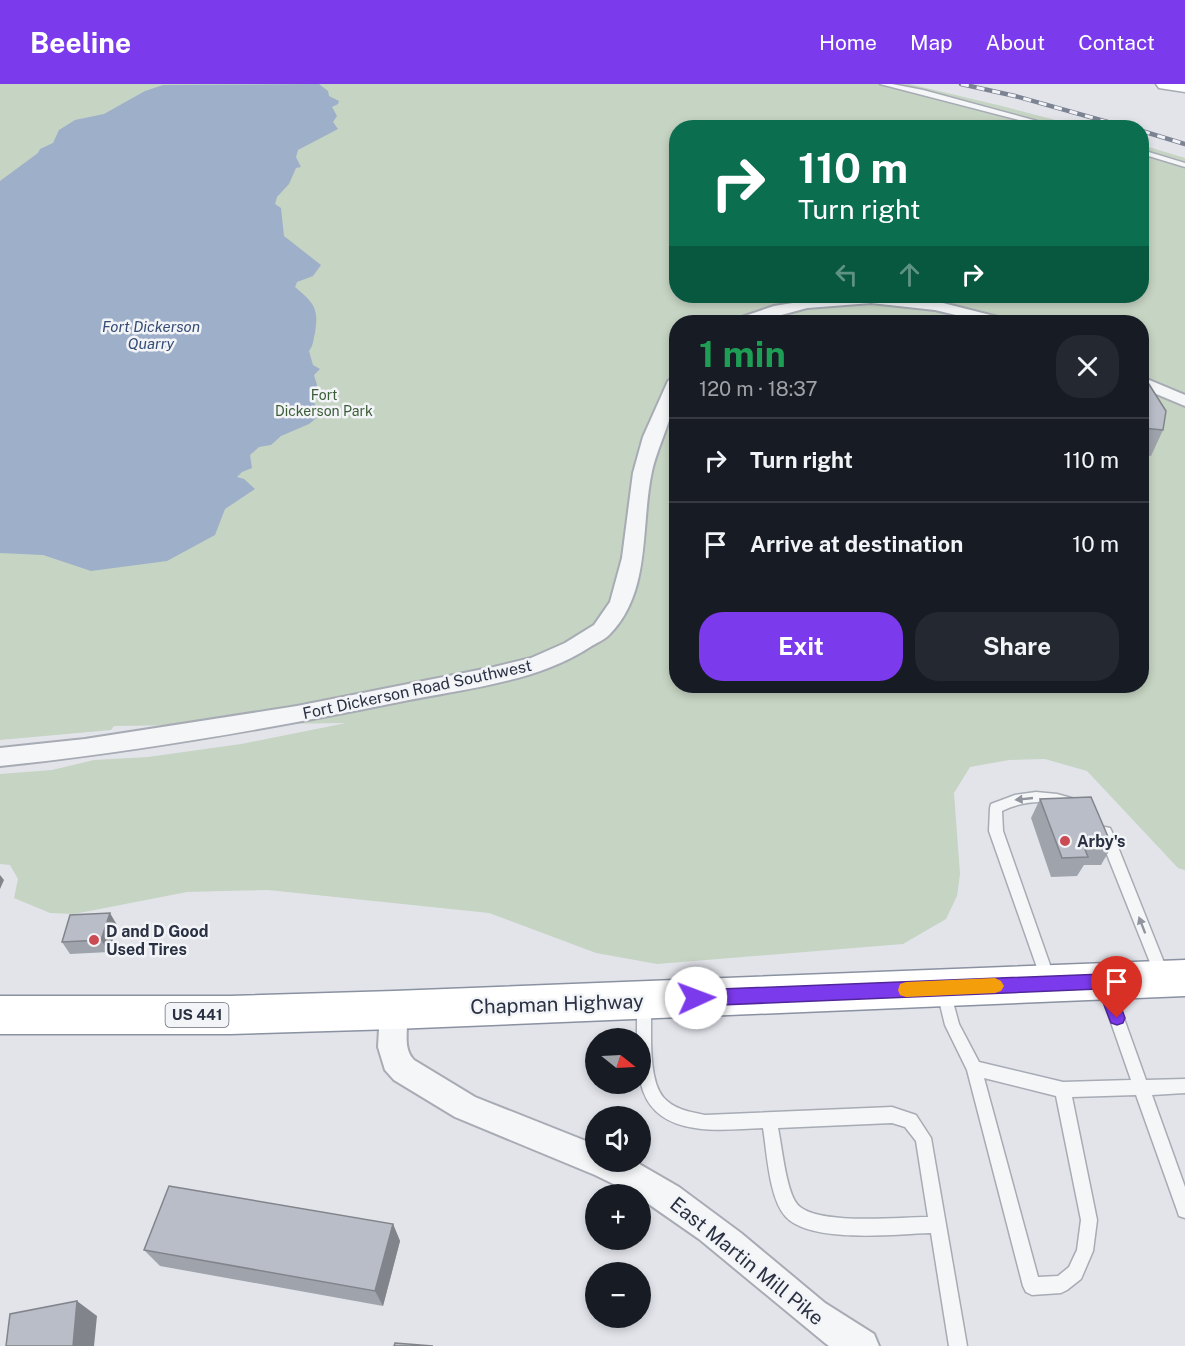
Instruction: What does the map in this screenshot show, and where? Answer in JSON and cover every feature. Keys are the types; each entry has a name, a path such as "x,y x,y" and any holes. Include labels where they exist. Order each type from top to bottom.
{"main road":[{"path":"1165,84 1185,87"},
{"name":"Chapman Highway","path":"0,1015 218,1015 394,1010 1174,979"}],"street":[{"path":"763,315 790,306 810,303"},
{"path":"914,303 973,315"},
{"path":"1149,385 1185,400"},
{"name":"Fort Dickerson Road Southwest","path":"0,757 86,748 297,714 494,675 536,664 573,648 601,630 620,604 632,558 642,473 652,437 669,397"},
{"name":"East Martin Mill Pike","path":"394,1010 392,1047 395,1060 404,1070 465,1107 585,1155"},
{"name":"East Martin Mill Pike","path":"619,1172 681,1205 823,1323 862,1346"}],"lane":[{"path":"883,84 932,94 1030,120"},
{"path":"1149,154 1185,165"},
{"path":"1049,984 996,831 996,808 1005,802 1022,798 1060,798 1102,823 1174,979"},
{"path":"1104,981 1185,1210"},
{"path":"943,988 952,1025 974,1068 1032,1286 1062,1284 1075,1273 1085,1251 1089,1220 1063,1090"},
{"path":"644,1000 648,1083 657,1103 680,1118 705,1122 892,1115 910,1121 923,1138 958,1346"},
{"path":"974,1068 1063,1090 1185,1086"},
{"path":"769,1119 783,1196 792,1211 806,1220 834,1227 938,1225"}],"green space":[{"name":"Fort Dickerson Park","path":"0,84 909,84 1055,120 669,120 669,303 1149,303 1149,147 1185,158 1185,870 1178,868 1087,771 1045,759 1009,760 970,767 954,793 960,874 957,896 946,919 903,944 657,964 596,953 489,913 268,890 187,892 74,914 50,913 14,898 18,879 10,865 0,864 0,774 52,770 94,760 148,757 241,744 346,723 114,726 111,730 0,740"}],"water":[{"name":"Fort Dickerson Quarry","path":"319,84 328,91 329,96 339,101 332,107 337,116 333,122 338,129 298,150 296,157 301,167 296,168 289,184 277,197 275,204 281,208 284,236 321,265 313,276 297,282 295,287 311,302 315,312 315,333 309,351 313,365 320,369 314,375 317,385 312,401 319,416 309,424 281,436 271,445 259,447 250,455 252,468 237,477 244,479 255,489 225,509 215,535 167,561 91,571 43,555 0,553 0,181 38,153 40,149 53,143 59,130 75,120 104,114 145,91 163,85"}],"building":[{"path":"1149,384 1166,411 1163,430 1149,429"},
{"path":"1091,797 1112,846 1084,847 1088,857 1062,858 1040,799"},
{"path":"110,913 101,940 62,942 70,915"},
{"path":"169,1186 393,1224 375,1291 144,1250"},
{"path":"77,1301 73,1346 6,1346 10,1314"},
{"path":"395,1343 433,1346 394,1346"}],"railway":[{"path":"961,84 1015,96 1100,120"},
{"path":"1149,133 1185,144"}],"slow traffic":[{"path":"906,990 995,986"}],"place":[{"name":"Arby's","path":"1065,841"},
{"name":"D and D Good Used Tires","path":"94,940"}],"route":[{"path":"696,998 1104,981 1117,1018"}]}
